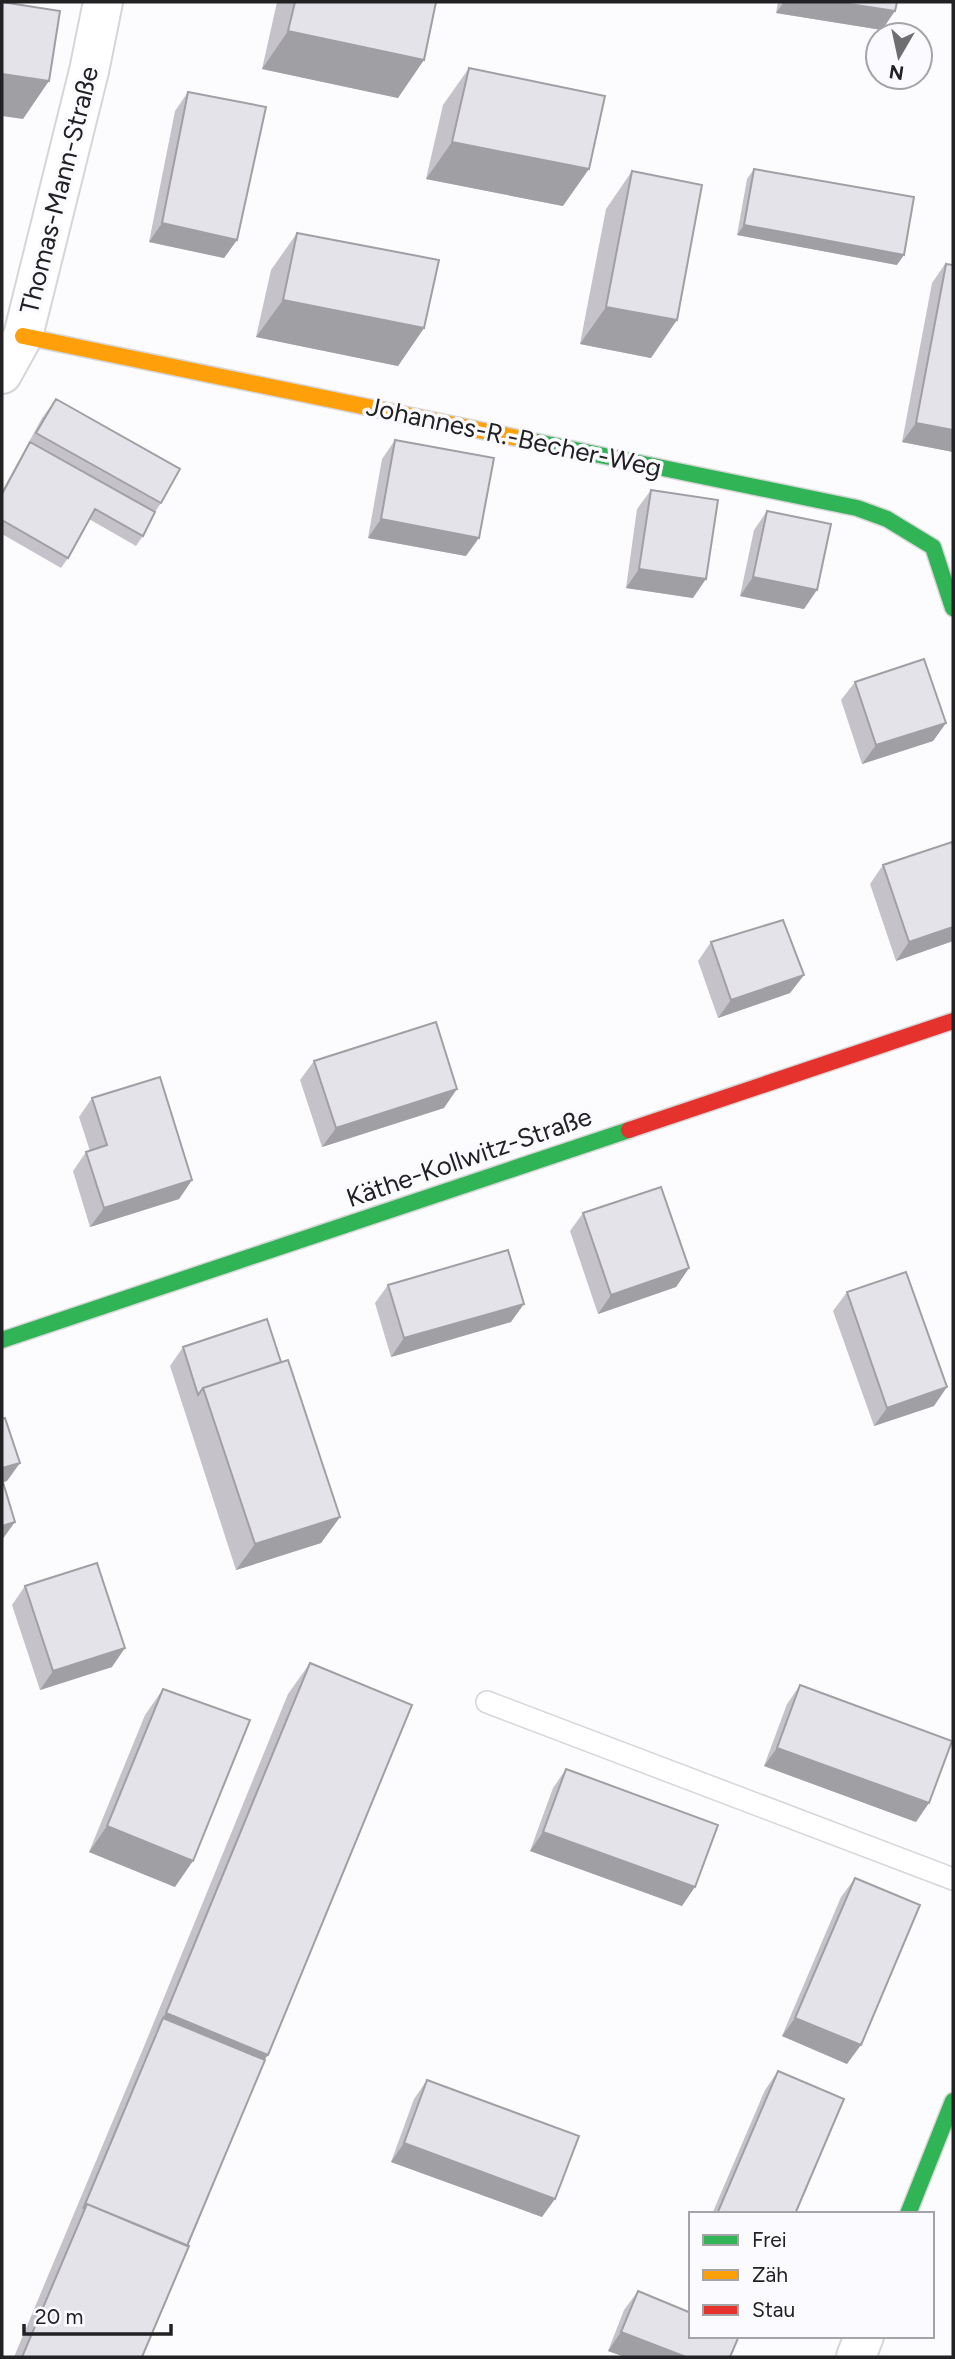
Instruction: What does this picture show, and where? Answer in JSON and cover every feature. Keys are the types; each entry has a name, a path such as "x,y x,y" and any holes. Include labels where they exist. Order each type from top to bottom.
{"street":[{"name":"Thomas-Mann-Straße","path":"2,374 23,336 89,71 103,2"},
{"name":"Johannes-R.-Becher-Weg","path":"23,336 857,508 887,519 933,547 953,608"},
{"name":"Käthe-Kollwitz-Straße","path":"2,1340 953,1021"},
{"path":"909,2212 953,2101"},
{"path":"856,2357 863,2338"}],"lane":[{"path":"487,1702 953,1879"}],"building":[{"path":"2,2 60,11 49,81 2,74"},
{"path":"295,2 436,2 424,60 288,31"},
{"path":"836,2 897,2 895,11"},
{"path":"469,68 605,96 589,169 452,142"},
{"path":"188,92 266,107 237,240 162,223"},
{"path":"754,169 914,197 904,255 744,225"},
{"path":"632,171 702,185 677,320 606,307"},
{"path":"297,233 439,260 424,328 283,300"},
{"path":"946,264 953,265 953,430 916,423"},
{"path":"56,399 180,469 161,503 36,433"},
{"path":"395,440 494,458 479,538 381,519"},
{"path":"30,442 155,512 143,536 95,509 68,558 2,520 2,494"},
{"path":"651,490 718,500 706,579 639,569"},
{"path":"767,511 831,524 817,590 753,577"},
{"path":"924,659 946,723 876,745 855,682"},
{"path":"952,842 953,927 909,942 883,865"},
{"path":"783,920 804,975 731,1000 711,942"},
{"path":"436,1022 457,1089 336,1128 314,1061"},
{"path":"160,1077 192,1180 104,1208 86,1152 107,1145 92,1098"},
{"path":"661,1187 689,1268 611,1295 583,1213"},
{"path":"508,1250 524,1304 404,1338 388,1285"},
{"path":"906,1272 947,1387 887,1408 847,1292"},
{"path":"267,1319 281,1362 203,1388 198,1395 183,1347"},
{"path":"288,1360 340,1517 255,1544 203,1388"},
{"path":"5,1418 20,1463 2,1468 2,1419"},
{"path":"2,1479 15,1522 2,1526"},
{"path":"97,1563 125,1648 53,1671 25,1586"},
{"path":"310,1663 412,1705 268,2055 166,2013"},
{"path":"800,1685 952,1741 929,1803 777,1748"},
{"path":"163,1689 250,1720 193,1861 107,1826"},
{"path":"566,1769 718,1825 695,1887 543,1832"},
{"path":"855,1878 920,1905 861,2045 795,2018"},
{"path":"163,2018 265,2060 187,2246 87,2204 83,2209"},
{"path":"778,2071 844,2099 796,2212 718,2212"},
{"path":"427,2080 579,2136 555,2199 404,2143"},
{"path":"87,2204 189,2246 142,2357 22,2357"},
{"path":"638,2291 689,2312 689,2338 738,2338 730,2357 686,2357 621,2332"}],"traffic: fast":[{"path":"532,441 857,508 887,519 933,547 953,608"},
{"path":"2,1340 629,1130"},
{"path":"909,2212 953,2101"}],"traffic: slow":[{"path":"23,336 532,441"}],"traffic: jam":[{"path":"629,1130 953,1021"}]}
